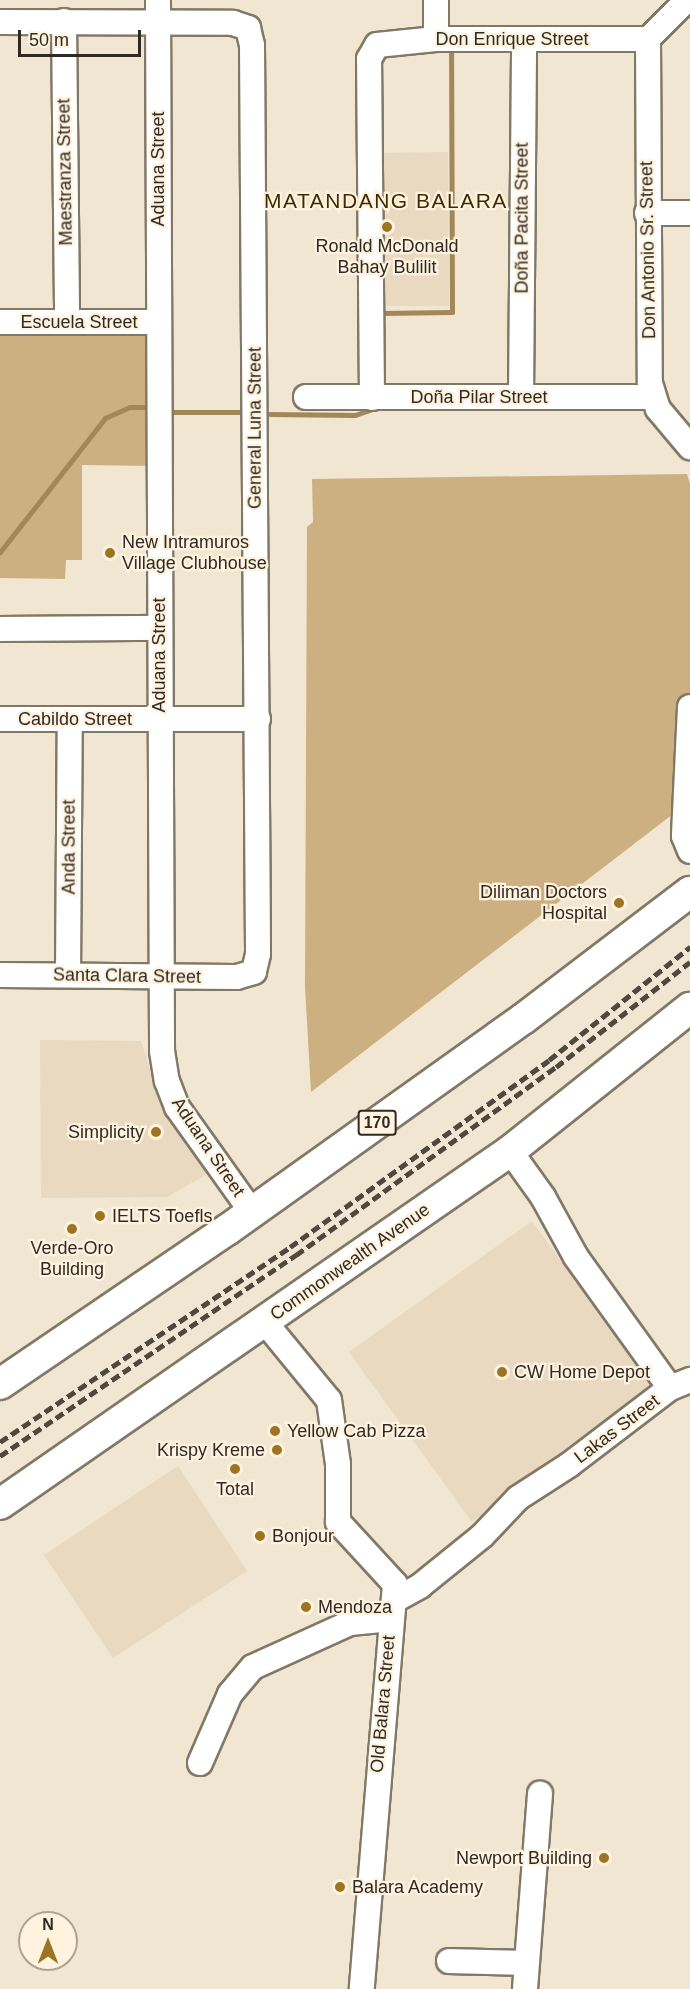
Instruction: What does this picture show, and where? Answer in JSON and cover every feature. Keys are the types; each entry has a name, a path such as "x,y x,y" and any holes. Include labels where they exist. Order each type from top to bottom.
{"main road":[{"name":"170","path":"0,1384 252,1212 523,1019 690,892"},
{"name":"Commonwealth Avenue","path":"0,1504 510,1151 690,1008"}],"street":[{"path":"436,0 436,39"},
{"path":"648,39 687,0"},
{"path":"0,22 64,21 158,11"},
{"name":"General Luna Street","path":"158,11 233,23 248,28 252,45 258,719 258,954 254,972"},
{"name":"Aduana Street","path":"158,11 159,975 162,1051 167,1081 177,1107 252,1212"},
{"name":"Maestranza Street","path":"64,21 67,322"},
{"name":"Don Enrique Street","path":"372,398 369,59 377,45 436,39 648,39"},
{"name":"Doña Pacita Street","path":"521,397 524,39"},
{"name":"Don Antonio Sr. Street","path":"648,39 647,213 652,397"},
{"path":"647,213 690,213"},
{"name":"Escuela Street","path":"0,322 158,322"},
{"name":"Doña Pilar Street","path":"306,397 652,397"},
{"path":"652,397 690,447"},
{"path":"0,629 159,628"},
{"path":"690,707 684,836 690,851"},
{"name":"Cabildo Street","path":"0,719 258,719"},
{"name":"Anda Street","path":"68,975 70,719"},
{"name":"Santa Clara Street","path":"0,975 237,977 254,972"},
{"name":"Lakas Street","path":"393,1610 482,1536 518,1498 569,1465 680,1384 576,1257 543,1197 510,1151"},
{"name":"Old Balara Street","path":"264,1321 329,1400 338,1464 338,1522 390,1575 393,1610 362,1989"},
{"path":"200,1763 230,1694 253,1667 350,1623 393,1610"},
{"path":"525,1989 540,1794"},
{"path":"449,1961 526,1963"}],"shaded area":[{"path":"448,152 449,306 376,306 375,153"},
{"path":"153,327 154,466 82,465 82,560 66,560 65,579 0,578 0,328"},
{"path":"687,474 690,484 690,801 311,1092 305,987 307,527 313,522 312,479"},
{"path":"40,1040 141,1041 163,1109 209,1173 167,1197 41,1198"},
{"name":"CW Home Depot","path":"532,1221 655,1392 472,1522 349,1352"},
{"path":"178,1466 247,1571 113,1658 44,1555"}],"waterway":[{"path":"380,313 452,312 451,53"},
{"path":"0,552 105,418 130,407 148,407"},
{"path":"270,414 355,415 378,407"},
{"path":"170,412 243,412"}],"railway":[{"path":"0,1442 290,1247 549,1060 690,947"},
{"path":"0,1456 296,1255 556,1067 690,962"}],"place":[{"name":"Ronald McDonald Bahay Bulilit","path":"387,227"},
{"name":"New Intramuros Village Clubhouse","path":"110,553"},
{"name":"Diliman Doctors Hospital","path":"619,903"},
{"name":"Simplicity","path":"156,1132"},
{"name":"IELTS Toefls","path":"100,1216"},
{"name":"Verde-Oro Building","path":"72,1229"},
{"name":"CW Home Depot","path":"502,1372"},
{"name":"Yellow Cab Pizza","path":"275,1431"},
{"name":"Krispy Kreme","path":"277,1450"},
{"name":"Total","path":"235,1469"},
{"name":"Bonjour","path":"260,1536"},
{"name":"Mendoza","path":"306,1607"},
{"name":"Newport Building","path":"604,1858"},
{"name":"Balara Academy","path":"340,1887"}],"district":[{"name":"MATANDANG BALARA","path":"386,201"}]}
